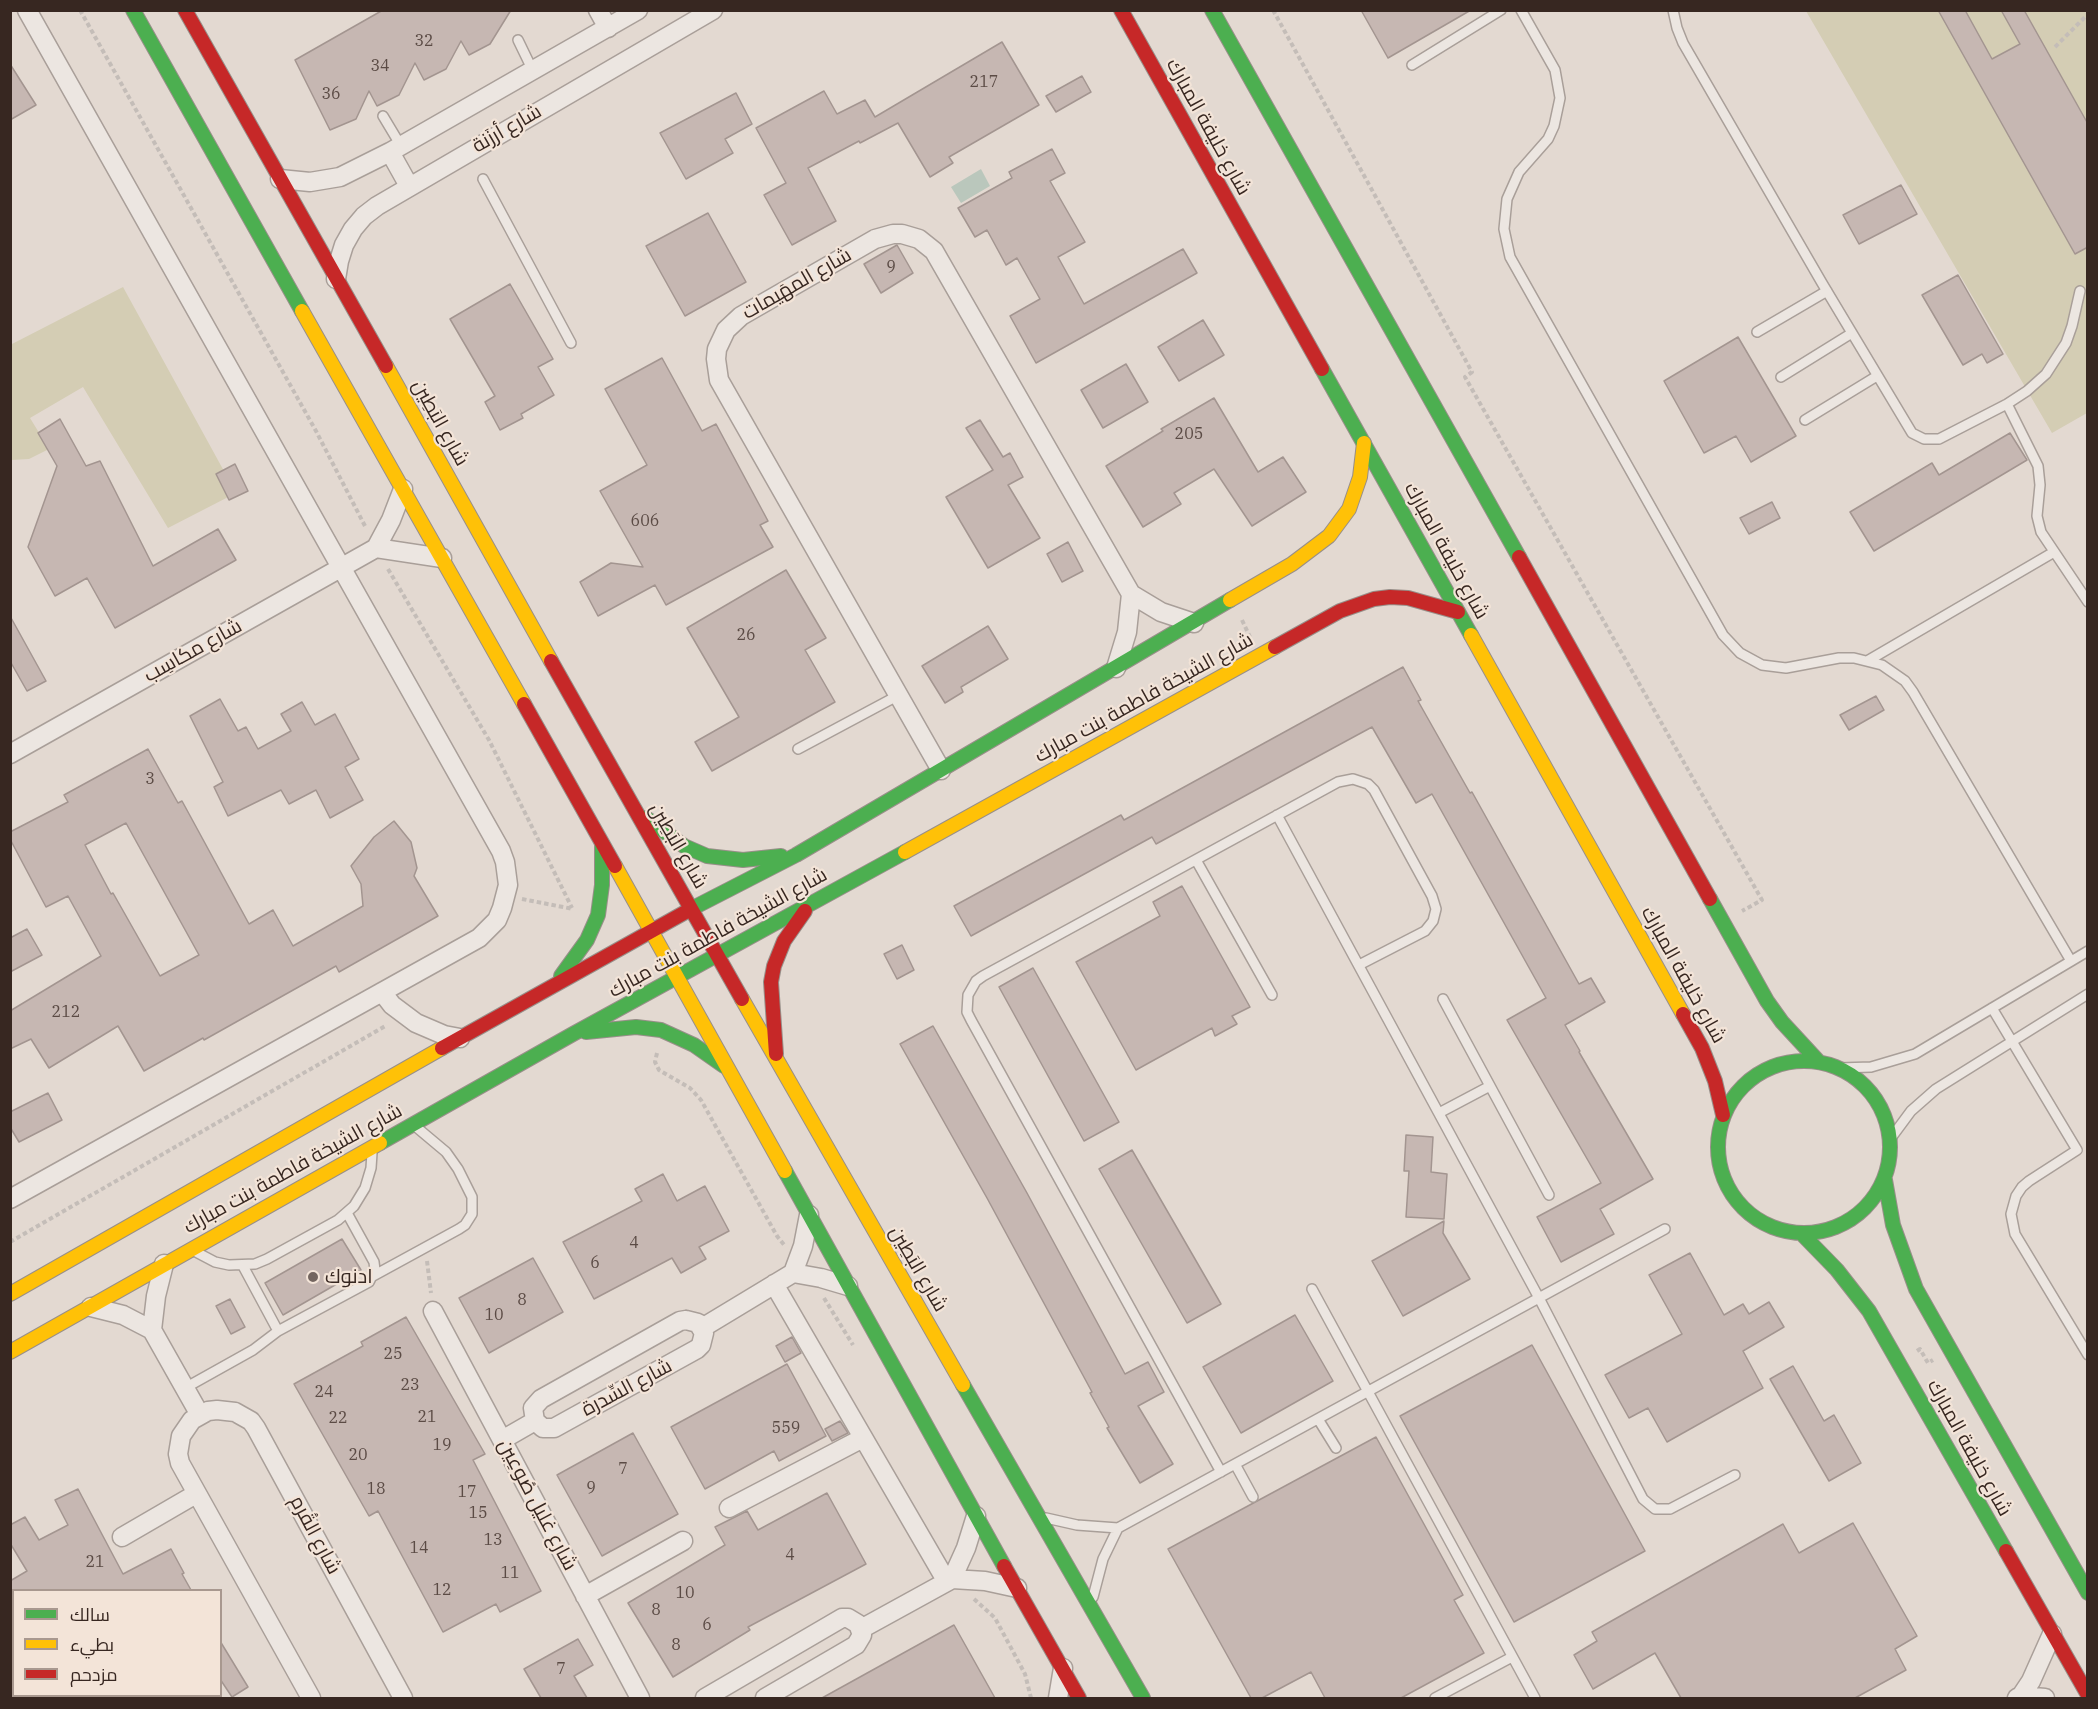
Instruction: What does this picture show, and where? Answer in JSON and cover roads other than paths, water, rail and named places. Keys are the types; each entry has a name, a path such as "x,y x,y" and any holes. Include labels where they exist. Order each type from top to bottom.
{"main road":[{"path":"133,10 652,930 1079,1698"},
{"name":"شارع البَطِين","path":"185,10 676,879 777,1064 1143,1698"},
{"name":"شارع خليفة المبارك","path":"1121,10 1702,1048 1715,1081 1724,1115"},
{"path":"1212,10 1767,1001 1793,1036 1818,1061"},
{"name":"شارع الشيخة فاطمة بنت مبارك","path":"10,1294 556,983 796,855 1292,564 1329,536 1340,523 1356,494 1364,443"},
{"name":"شارع الشيخة فاطمة بنت مبارك","path":"10,1352 573,1034 1340,611 1374,599 1390,597 1408,598 1458,612"},
{"path":"636,811 684,846 707,856 743,860 796,855"},
{"path":"556,983 593,930 598,915 602,885 602,841"},
{"path":"777,1064 771,982 774,966 784,940 808,906"},
{"path":"573,1034 636,1027 661,1030 694,1045 729,1070"},
{"path":"1798,1060 1818,1061 1840,1068 1859,1079 1875,1096 1886,1115 1891,1138 1890,1160 1885,1180 1874,1198 1860,1214 1822,1231 1801,1233 1781,1229 1762,1221 1745,1209 1732,1194 1723,1175 1718,1155 1718,1135 1732,1098 1745,1083 1779,1064 1798,1060"},
{"name":"شارع خليفة المبارك","path":"1885,1180 1893,1225 1916,1289 2088,1593"},
{"name":"شارع خليفة المبارك","path":"1801,1233 1820,1251 1869,1311 2088,1695"}],"street":[{"path":"10,1199 479,938 497,920 506,897 507,873 501,851 27,10"},
{"path":"598,10 608,28"},
{"name":"شارع أرزَنة","path":"280,179 310,182 340,177 396,149 638,10"},
{"name":"شارع أرزَنة","path":"336,279 344,244 364,216 409,186 713,10"},
{"path":"396,149 409,186"},
{"name":"شارع المهَيمات","path":"941,770 719,380 716,359 720,339 733,322 875,239 902,234 920,239 934,251 1131,594 1161,612 1194,623"},
{"path":"403,489 391,520 376,548 442,558"},
{"name":"شارع مكاسِب","path":"10,754 376,548"},
{"path":"1116,668 1127,632 1131,594"},
{"path":"382,992 392,1005 416,1023 444,1035 460,1038"},
{"path":"702,1328 793,1273 803,1246 809,1215"},
{"path":"152,1330 156,1296 165,1264"},
{"path":"793,1273 849,1286"},
{"path":"774,1284 863,1438 950,1580"},
{"path":"91,1306 123,1315 152,1330 185,1388 200,1415 186,1427 182,1436 178,1454 183,1472 311,1698"},
{"name":"شارع غليل صُوعِين","path":"433,1311 640,1698"},
{"name":"شارع السِّدرة","path":"680,1321 693,1321 702,1328 704,1339 692,1353 554,1428 543,1428 535,1421 533,1408 541,1400 680,1321"},
{"name":"شارع القُرم","path":"200,1415 217,1410 235,1412 251,1421 403,1698"},
{"path":"502,1440 535,1421"},
{"path":"729,1508 863,1438"},
{"path":"122,1537 196,1494"},
{"path":"950,1580 966,1548 976,1516"},
{"path":"585,1596 683,1541"},
{"path":"861,1629 950,1580 985,1581 1017,1588"},
{"path":"705,1698 842,1618 854,1620 861,1629 862,1635 856,1645 765,1698"},
{"path":"2019,1697 2039,1666 2052,1634"},
{"path":"1058,1698 1063,1668"},
{"path":"2019,1697 2045,1698"}],"lane":[{"path":"1412,65 1501,10"},
{"path":"1521,10 1555,70 1560,98 1554,126 1548,139 1519,172 1507,200 1504,214 1505,236 1510,258 1731,645 1750,660 1774,667 1854,658 1869,660 1894,672 1913,692 2071,961"},
{"path":"1673,10 1683,43 1912,433 1924,439 1939,440 2027,391 2046,374 2057,359 2072,326 2080,291"},
{"path":"518,40 533,71"},
{"path":"383,116 396,149"},
{"path":"483,179 571,343"},
{"path":"1757,332 1827,291"},
{"path":"1781,377 1852,333"},
{"path":"1805,420 1877,376"},
{"path":"2007,404 2038,466 2040,485 2037,507 2038,524 2088,602"},
{"path":"1869,660 2054,552"},
{"path":"798,749 899,695"},
{"path":"1221,1472 971,1020 966,1004 971,987 983,976 1277,815 1345,780 1353,779 1368,784 1378,796 1435,902 1436,915 1430,927 1425,931 1359,965"},
{"path":"1277,815 1539,1298 1643,1499 1655,1509 1670,1509 1735,1475"},
{"path":"1196,860 1272,995"},
{"path":"1840,1068 1871,1067 1915,1054 2088,951"},
{"path":"1891,1138 1911,1111 1929,1094 2088,994"},
{"path":"1443,999 1549,1194"},
{"path":"1992,1008 2077,1150 2022,1187 2013,1205 2012,1224 2020,1242 2088,1355"},
{"path":"1439,1113 1490,1086"},
{"path":"185,1388 253,1350 278,1331 364,1286 373,1276 459,1229 469,1220 472,1214 472,1197 458,1169 438,1144 414,1124"},
{"path":"191,1248 216,1262 229,1265 243,1266 267,1259 347,1214 360,1197 368,1178 372,1148"},
{"path":"347,1214 372,1256 373,1276"},
{"path":"1037,1515 1077,1525 1118,1528 1665,1229"},
{"path":"243,1266 278,1331"},
{"path":"1312,1289 1366,1392 1535,1698"},
{"path":"1318,1419 1336,1448"},
{"path":"1235,1464 1253,1497"},
{"path":"1091,1608 1093,1591 1103,1559 1118,1528"},
{"path":"1435,1698 1512,1657"}],"place":[{"name":"ادنوك","path":"313,1277"}]}
